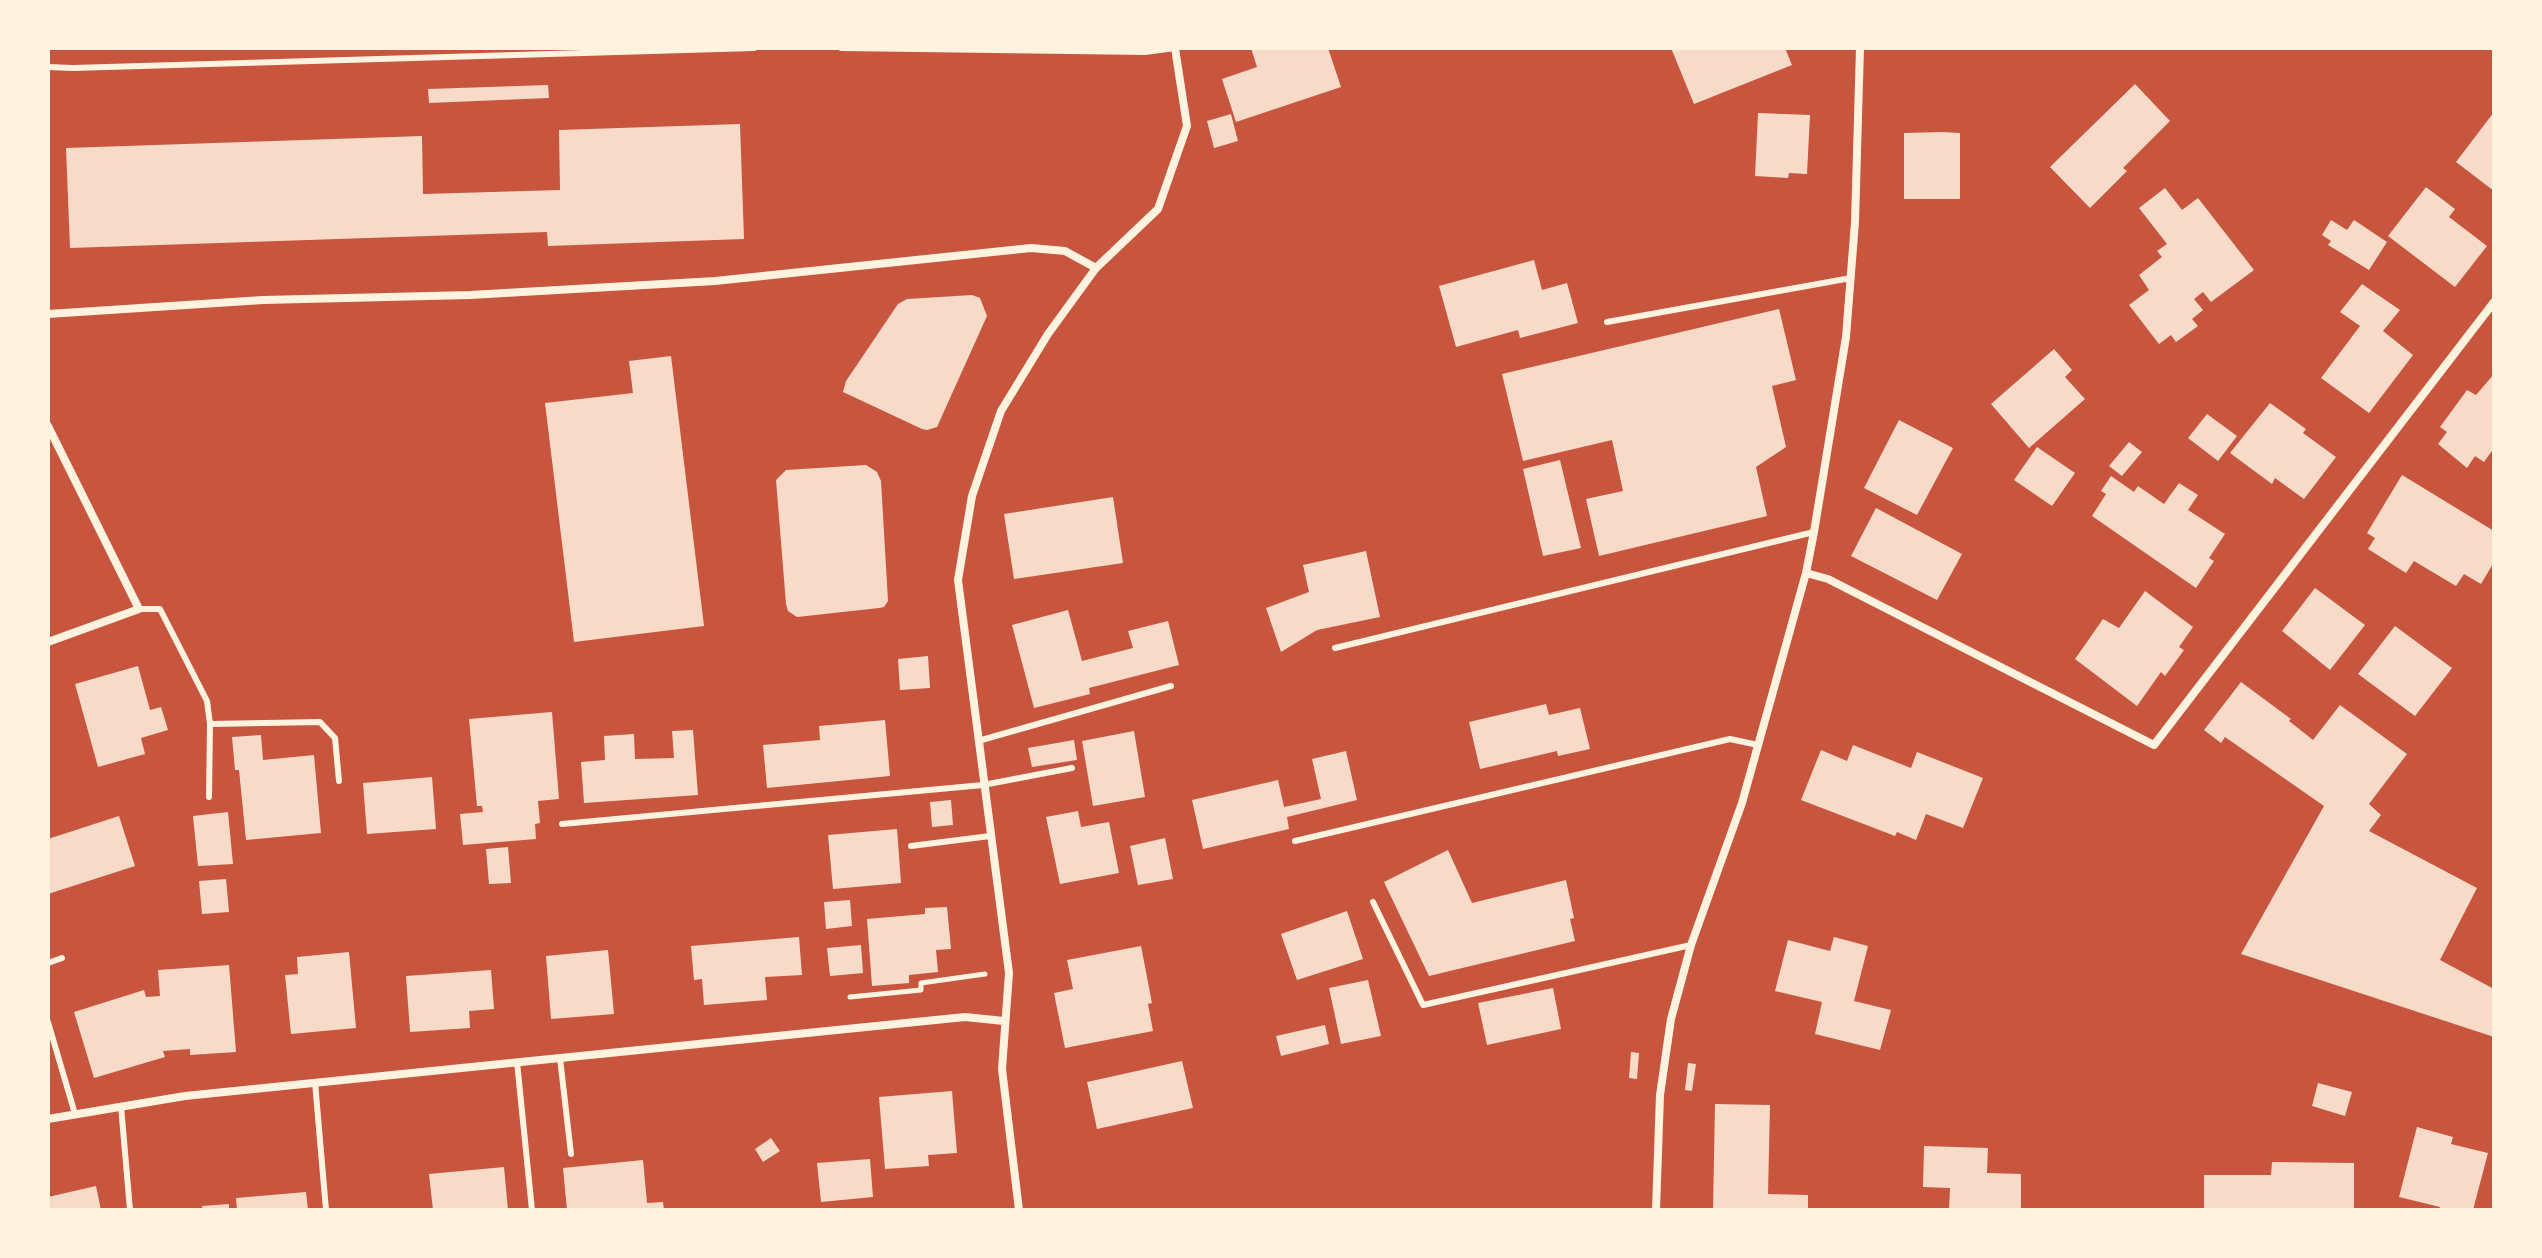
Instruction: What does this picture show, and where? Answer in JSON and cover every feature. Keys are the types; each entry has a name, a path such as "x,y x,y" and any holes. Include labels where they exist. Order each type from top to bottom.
{"street":[{"path":"1019,1210 1002,1069 1009,973 958,580 972,496 1001,411 1048,334 1096,268 1158,209 1187,126 1175,48"},
{"path":"1656,1210 1660,1095 1671,1019 1691,945 1742,803 1806,573 1814,532 1846,337 1860,48"},
{"path":"48,314 263,300 470,295 715,281 1031,248 1065,251 1096,268"},
{"path":"1806,573 1828,579 2154,745 2494,302"},
{"path":"48,426 139,609 48,642"},
{"path":"48,1119 185,1096 315,1082 965,1017 1004,1021"}],"lane":[{"path":"48,67 754,48"},
{"path":"841,48 1145,52 1175,48"},
{"path":"1607,322 1851,278"},
{"path":"1335,648 1814,532"},
{"path":"139,609 160,609 207,701 210,724 209,797"},
{"path":"978,741 1171,686"},
{"path":"210,724 320,722 335,738 339,781"},
{"path":"1295,841 1730,739 1758,745"},
{"path":"562,824 983,785 1072,768"},
{"path":"911,846 990,836"},
{"path":"1373,902 1423,1005 1691,945"},
{"path":"48,963 62,958"},
{"path":"48,1022 75,1114"},
{"path":"560,1058 571,1154"},
{"path":"517,1062 532,1210"},
{"path":"315,1082 326,1210"},
{"path":"121,1106 130,1210"}],"path":[{"path":"850,997 921,990 921,983 994,973"}],"building":[{"path":"1251,48 1328,48 1341,87 1236,122 1222,79 1257,67"},
{"path":"1671,48 1785,48 1792,65 1694,104"},
{"path":"2135,84 2170,121 2123,168 2127,171 2090,208 2050,167"},
{"path":"548,85 549,98 429,103 428,89"},
{"path":"2494,112 2494,191 2456,162"},
{"path":"1758,113 1810,115 1807,174 1789,173 1788,178 1755,176"},
{"path":"1231,114 1238,141 1214,148 1207,121"},
{"path":"740,124 744,239 548,246 547,232 70,248 66,148 422,136 423,194 560,190 559,130"},
{"path":"1904,133 1960,133 1960,199 1904,199"},
{"path":"2426,187 2455,209 2449,217 2487,246 2455,287 2388,236"},
{"path":"2165,188 2182,210 2198,198 2254,270 2211,302 2203,292 2194,299 2203,310 2192,319 2198,326 2176,342 2171,335 2159,344 2129,305 2149,290 2139,275 2162,257 2157,251 2167,244 2139,208"},
{"path":"2331,220 2347,230 2354,220 2387,242 2369,270 2328,245 2331,241 2322,235"},
{"path":"1534,260 1542,290 1567,283 1578,323 1520,338 1518,330 1456,347 1439,286"},
{"path":"2362,284 2400,310 2383,331 2413,355 2369,413 2321,378 2360,326 2340,312"},
{"path":"972,295 980,298 987,316 937,427 922,429 843,392 846,381 898,304 907,299"},
{"path":"1779,309 1796,380 1772,386 1786,447 1756,467 1767,516 1599,556 1586,499 1623,491 1612,440 1523,461 1502,374"},
{"path":"2054,349 2072,370 2065,377 2085,399 2029,448 1991,404"},
{"path":"671,356 704,626 574,642 545,403 633,393 629,361"},
{"path":"2494,374 2494,448 2484,462 2475,456 2467,468 2438,444 2447,432 2440,427 2467,390 2476,395"},
{"path":"2270,403 2306,429 2303,433 2336,457 2304,499 2275,478 2272,484 2230,453"},
{"path":"2207,414 2237,436 2218,461 2188,438"},
{"path":"1899,420 1953,448 1917,515 1864,488"},
{"path":"2129,442 2142,452 2122,476 2109,466"},
{"path":"2037,447 2075,473 2052,506 2014,480"},
{"path":"1560,460 1581,548 1543,556 1523,469"},
{"path":"866,465 877,472 881,481 888,601 879,608 797,617 788,611 786,604 776,480 786,470"},
{"path":"2402,475 2494,531 2494,562 2481,584 2464,574 2456,586 2414,561 2406,573 2368,549 2375,538 2367,533"},
{"path":"2111,476 2134,492 2138,486 2164,504 2179,483 2198,495 2188,510 2225,534 2209,558 2214,561 2196,588 2092,516 2106,494 2101,491"},
{"path":"1113,497 1123,563 1014,579 1004,514"},
{"path":"1876,508 1962,554 1937,600 1851,556"},
{"path":"1366,551 1380,617 1317,630 1281,652 1266,608 1309,592 1303,565"},
{"path":"2315,588 2365,625 2330,670 2282,631"},
{"path":"2145,591 2193,627 2179,647 2184,650 2165,676 2161,672 2137,706 2075,659 2103,619 2119,628"},
{"path":"1068,610 1082,661 1133,648 1128,631 1168,621 1179,665 1089,688 1090,694 1034,708 1012,625"},
{"path":"2395,626 2452,668 2415,716 2358,674"},
{"path":"928,656 930,688 900,690 898,659"},
{"path":"138,666 150,710 161,707 168,730 141,738 145,754 98,767 75,684"},
{"path":"2241,682 2291,719 2289,721 2313,740 2340,705 2407,754 2369,804 2381,815 2369,831 2477,888 2440,960 2494,989 2494,1037 2241,954 2324,806 2225,737 2221,743 2204,730"},
{"path":"1546,704 1549,715 1580,708 1590,749 1558,756 1557,751 1480,769 1469,722"},
{"path":"552,712 559,799 538,801 540,823 535,824 536,839 463,845 460,814 483,812 482,806 477,806 469,719"},
{"path":"885,720 890,776 767,788 763,745 820,740 819,726"},
{"path":"693,730 698,795 584,803 581,762 605,760 604,736 634,734 635,759 674,758 672,731"},
{"path":"1134,731 1145,797 1093,806 1082,741"},
{"path":"261,735 263,760 314,755 321,833 246,840 239,770 235,770 232,737"},
{"path":"1074,740 1077,760 1032,767 1028,748"},
{"path":"1853,745 1911,768 1917,752 1983,778 1963,828 1926,814 1916,840 1897,832 1895,836 1801,800 1821,750 1847,761"},
{"path":"1346,751 1357,800 1287,817 1289,829 1203,849 1192,800 1278,780 1284,807 1321,799 1312,759"},
{"path":"432,777 436,829 367,834 363,783"},
{"path":"951,800 953,825 932,827 930,802"},
{"path":"1078,811 1081,827 1109,822 1119,873 1060,884 1046,817"},
{"path":"228,812 233,864 198,866 193,816"},
{"path":"119,816 135,866 48,894 48,839"},
{"path":"897,829 901,883 833,889 828,835"},
{"path":"1165,838 1173,879 1138,885 1130,846"},
{"path":"508,847 511,883 489,884 486,849"},
{"path":"1448,850 1472,903 1566,880 1575,941 1429,976 1384,882"},
{"path":"226,879 229,912 202,914 199,881"},
{"path":"850,900 852,926 826,929 824,902"},
{"path":"947,907 951,949 936,950 938,972 909,975 909,983 872,986 867,919 925,914 925,908"},
{"path":"1347,911 1363,959 1297,980 1281,934"},
{"path":"799,937 802,975 765,977 767,1000 704,1005 702,979 694,980 691,946"},
{"path":"1834,937 1868,946 1854,1001 1891,1010 1880,1050 1815,1034 1822,1002 1775,991 1788,940 1830,951"},
{"path":"861,945 863,973 830,976 827,948"},
{"path":"1141,946 1152,1003 1148,1004 1153,1031 1065,1048 1054,993 1073,989 1067,960"},
{"path":"608,950 614,1014 551,1019 546,956"},
{"path":"349,952 356,1028 291,1034 285,975 298,974 297,957"},
{"path":"229,965 236,1052 190,1055 190,1049 163,1051 165,1057 94,1078 74,1012 144,990 146,997 160,996 158,970"},
{"path":"491,970 494,1009 469,1011 470,1028 410,1032 406,976"},
{"path":"1368,980 1381,1036 1341,1044 1329,988"},
{"path":"1553,988 1561,1029 1487,1045 1478,1003"},
{"path":"1325,1025 1329,1044 1281,1056 1276,1036"},
{"path":"1631,1052 1639,1053 1637,1079 1629,1078"},
{"path":"1182,1061 1193,1108 1097,1129 1087,1082"},
{"path":"1688,1063 1696,1064 1692,1091 1685,1090"},
{"path":"2318,1083 2352,1092 2345,1116 2312,1106"},
{"path":"952,1091 957,1153 928,1155 929,1166 885,1169 879,1097"},
{"path":"1715,1104 1770,1105 1768,1194 1808,1195 1808,1210 1713,1210"},
{"path":"2417,1127 2453,1137 2451,1144 2488,1153 2473,1210 2439,1210 2440,1207 2399,1197"},
{"path":"771,1138 780,1151 763,1162 755,1149"},
{"path":"1924,1146 1988,1148 1987,1173 2021,1174 2021,1210 1949,1210 1950,1188 1923,1187"},
{"path":"870,1159 873,1197 821,1202 817,1163"},
{"path":"643,1160 647,1203 663,1202 664,1210 567,1210 563,1168"},
{"path":"2272,1162 2354,1163 2354,1210 2204,1210 2204,1175 2271,1175"},
{"path":"504,1167 508,1210 433,1210 429,1174"},
{"path":"96,1186 101,1210 48,1210 48,1197"},
{"path":"306,1192 308,1210 237,1210 236,1198"},
{"path":"229,1204 229,1210 203,1210 202,1206"}]}
